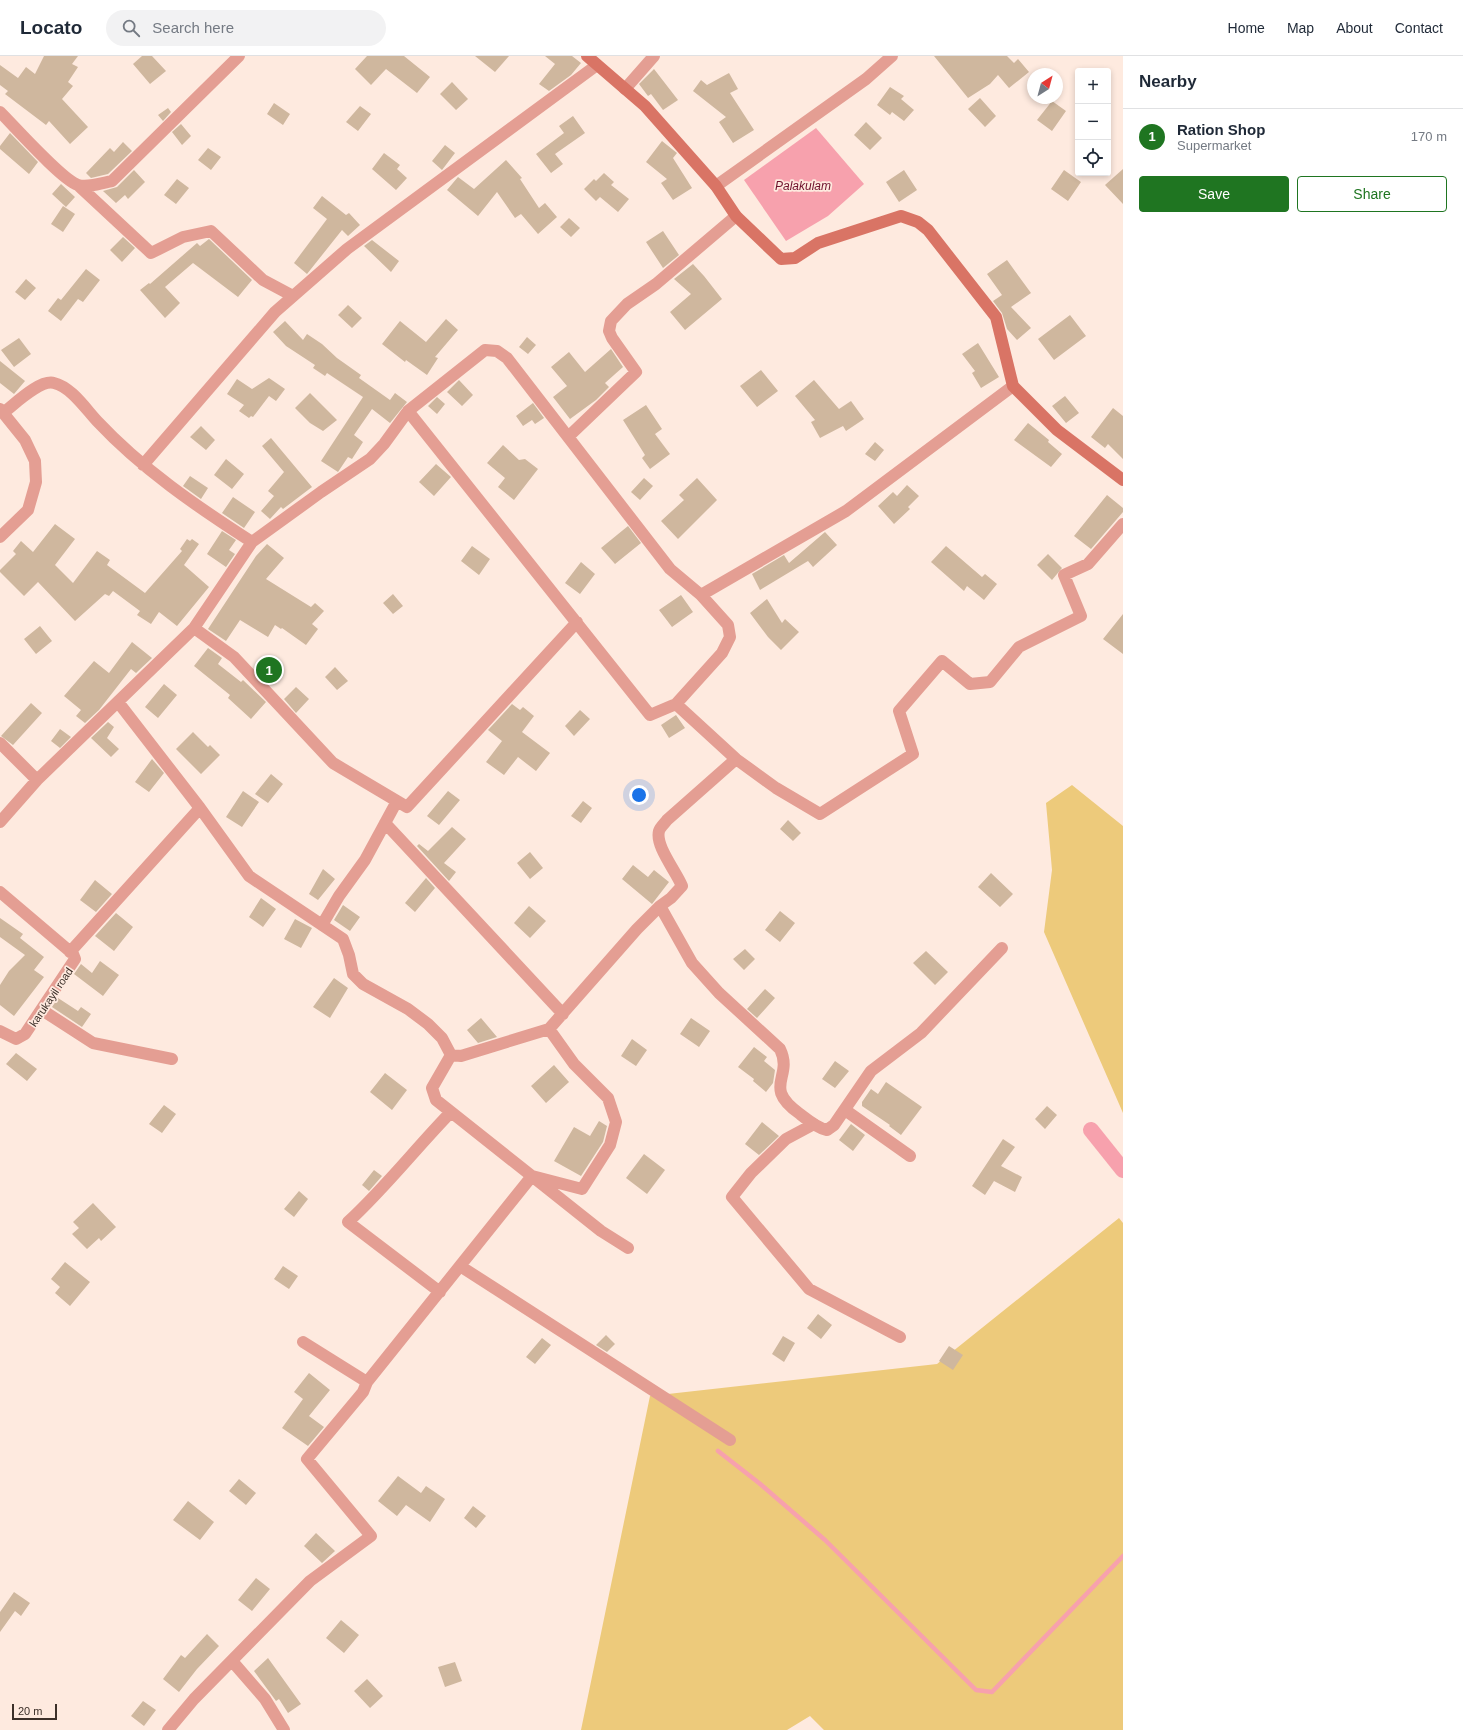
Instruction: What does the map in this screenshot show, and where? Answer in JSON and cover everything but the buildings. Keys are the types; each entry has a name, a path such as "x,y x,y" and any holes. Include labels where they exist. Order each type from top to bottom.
{"street":[{"path":"588,56 596,65 645,106 716,186 736,216 781,259 795,258 818,243 901,216 918,222 928,230 996,318 1013,386 1057,430 1123,480"},
{"path":"625,89 654,56"},
{"path":"716,186 866,78 892,56"},
{"path":"78,185 93,185 112,181 235,57"},
{"path":"143,465 275,312 293,296 347,249 596,65"},
{"path":"0,112 63,175 78,185 151,253 182,236 210,231 263,280 293,296"},
{"path":"568,437 636,372 610,335 609,331 611,321 627,304 656,284 736,216"},
{"path":"0,822 37,780 194,628 252,542 370,459 384,444 408,411 485,350 497,350 507,358 670,569 701,595 728,625 730,637 722,653 676,704 650,715 408,411"},
{"path":"0,537 28,510 36,482 35,461 25,440 1,411 43,382 54,383 67,390 114,439 143,465 199,508 252,542"},
{"path":"701,595 846,511 1013,386"},
{"path":"676,704 736,759 776,788 820,814 913,754 899,711 942,661 970,684 990,682 1019,647 1081,616 1064,575 1088,564 1123,524"},
{"path":"194,628 234,657 333,763 407,807 577,622"},
{"path":"118,702 200,808 249,876 343,939 349,955 353,974 364,984 408,1008 428,1024 442,1038 451,1055"},
{"path":"0,743 37,780"},
{"path":"451,1055 461,1056 549,1029 637,928 660,906 671,898 682,886 659,841 659,830 667,820 736,759"},
{"path":"322,925 339,896 365,860 397,801"},
{"path":"70,952 200,808"},
{"path":"385,823 563,1014"},
{"name":"karukayil road","path":"0,892 75,957 74,962 31,1027 20,1038 10,1038 0,1031"},
{"path":"660,906 692,963 719,993 780,1049 785,1059 780,1085 781,1097 791,1108 820,1129 827,1130 834,1125 871,1071 921,1033 1002,948"},
{"path":"42,1010 92,1043 172,1059"},
{"path":"532,1176 582,1189 610,1145 616,1122 608,1098 574,1064 549,1029"},
{"path":"451,1055 432,1088 436,1100 601,1231 628,1248"},
{"path":"844,1110 910,1156"},
{"path":"440,1292 348,1222 366,1206 414,1150 451,1112"},
{"path":"814,1124 786,1139 751,1173 732,1197 809,1289 900,1337"},
{"path":"168,1730 232,1661 310,1581 372,1536 307,1459 363,1392 367,1382 532,1176"},
{"path":"460,1266 730,1440"},
{"path":"303,1342 367,1382"},
{"path":"232,1661 265,1699 284,1730"}],"shaded area":[{"path":"1072,785 1123,826 1123,1113 1044,932 1052,870 1046,803"},
{"path":"1119,1218 1123,1223 1123,1730 824,1730 810,1716 787,1730 581,1730 650,1396 937,1364"}],"water":[{"name":"Palakulam","path":"816,128 864,184 828,216 786,241 744,180"}],"waterway":[{"path":"1091,1130 1123,1170"},
{"path":"718,1451 759,1483 825,1540 976,1690 992,1692 1123,1556"}],"place":[{"name":"Ration Shop","path":"269,670"}]}
